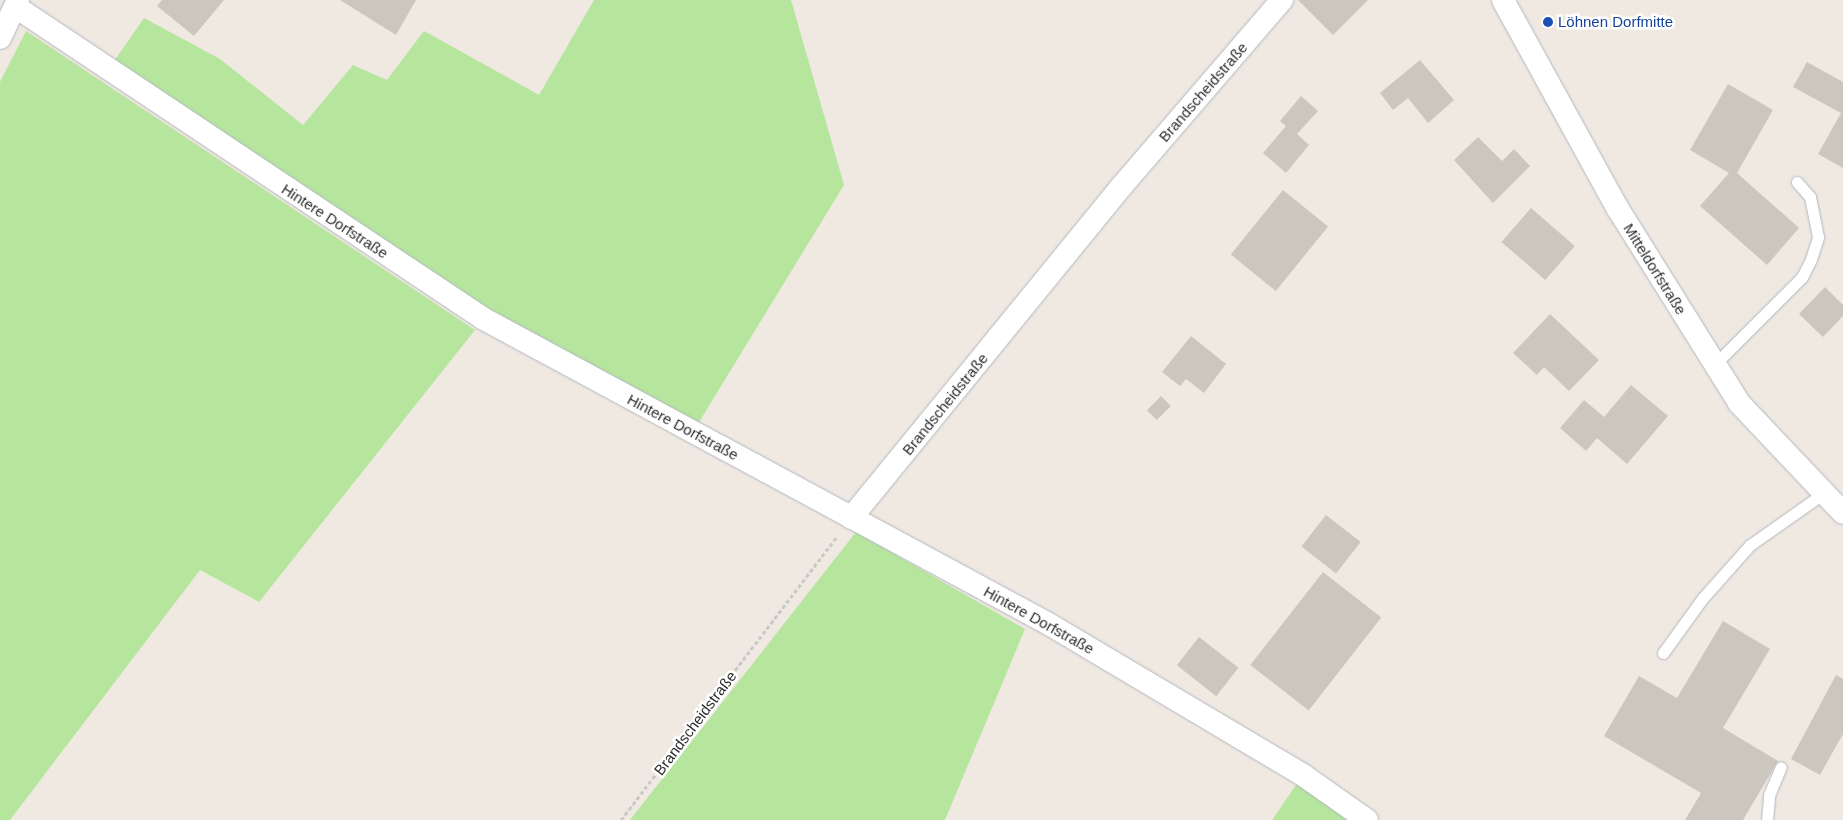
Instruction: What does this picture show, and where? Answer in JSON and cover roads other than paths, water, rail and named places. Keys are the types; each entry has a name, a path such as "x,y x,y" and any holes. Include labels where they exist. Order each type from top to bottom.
{"street":[{"name":"Mitteldorfstraße","path":"1503,0 1618,209 1739,403 1843,513"},
{"name":"Brandscheidstraße","path":"852,518 1121,187 1278,2"},
{"name":"Hintere Dorfstraße","path":"17,3 484,319 1047,623 1303,775 1367,820"},
{"path":"0,38 17,3"}],"lane":[{"path":"1715,364 1802,278 1811,259 1818,236 1810,197 1798,182"},
{"path":"1662,653 1702,599 1750,546 1824,493"},
{"path":"1767,820 1769,795 1781,767"}],"place":[{"name":"Löhnen Dorfmitte","path":"1548,22"}]}
